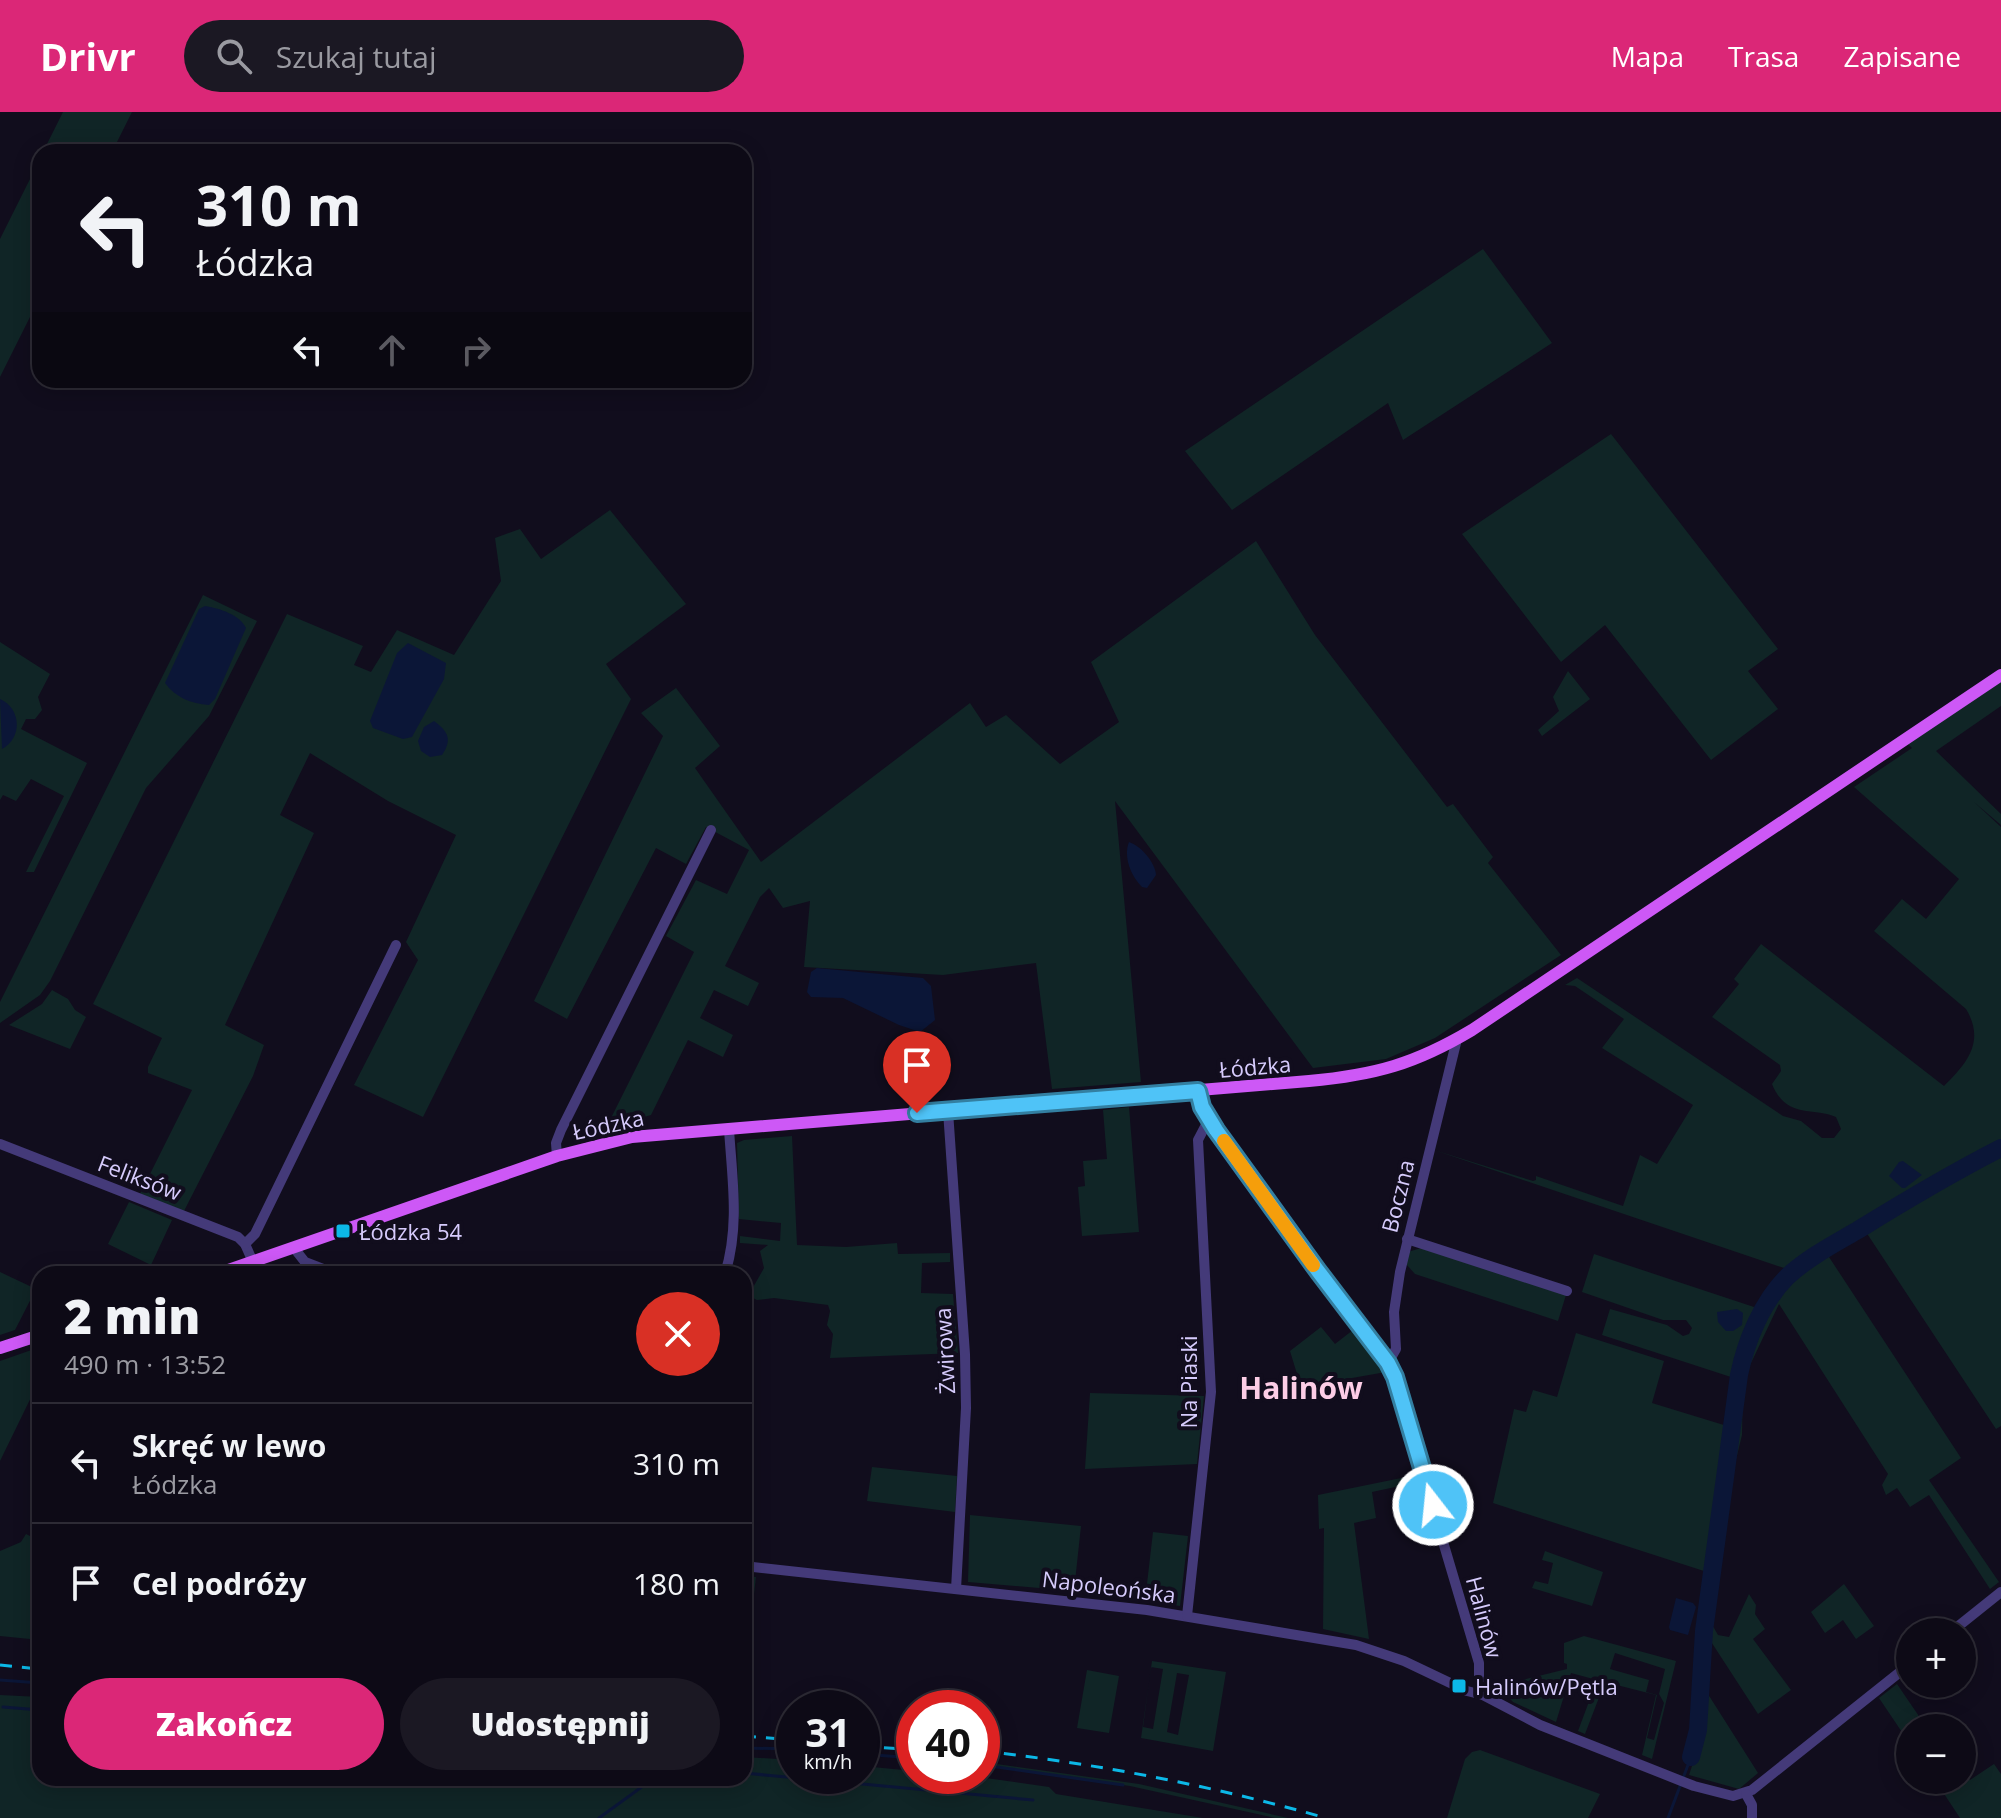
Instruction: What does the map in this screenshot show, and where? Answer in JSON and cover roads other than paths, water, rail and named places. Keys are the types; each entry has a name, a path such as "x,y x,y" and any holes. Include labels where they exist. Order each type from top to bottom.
{"main road":[{"name":"Łódzka","path":"241,1266 557,1156 632,1137 1198,1091 1371,1074 1414,1061 1457,1039 2001,675"},
{"path":"0,1348 32,1338"}],"street":[{"path":"557,1156 558,1137 711,830"},
{"path":"253,1262 245,1244 255,1234 396,945"},
{"name":"Boczna","path":"1388,1363 1396,1349 1395,1301 1407,1239 1457,1039"},
{"name":"Halinów","path":"1198,1091 1202,1107 1216,1130 1388,1363 1408,1419 1479,1663 1483,1695"},
{"name":"Żwirowa","path":"948,1111 966,1394 956,1589"},
{"name":"Na Piaski","path":"1187,1616 1211,1392 1198,1148 1199,1135 1209,1119"},
{"path":"727,1266 733,1246 734,1225 729,1129"},
{"path":"1198,1148 1202,1140 1216,1130"},
{"name":"Feliksów","path":"0,1144 238,1237 245,1244"},
{"path":"1407,1239 1567,1291"},
{"path":"294,1248 305,1262 315,1266"},
{"name":"Napoleońska","path":"752,1567 1062,1599 1187,1616 1356,1645 1404,1661 1474,1694 1483,1695 1540,1725 1692,1785 1728,1796 1746,1794"},
{"path":"1968,1618 2001,1592"},
{"path":"1752,1818 1752,1805 1746,1794 1896,1675"},
{"path":"1459,1686 1479,1681"}],"water":[{"path":"205,606 223,610 246,628 215,699 209,705 184,699 165,683 199,609"},
{"path":"408,643 446,663 444,679 412,737 403,739 373,728 370,721 397,653"},
{"path":"0,699 12,709 17,723 14,738 2,749"},
{"path":"434,721 446,733 448,741 442,755 430,757 421,751 418,741 424,727"},
{"path":"1129,842 1147,855 1155,870 1156,875 1147,888 1138,883 1131,872 1127,854"},
{"path":"817,968 923,978 931,986 935,1020 920,1032 843,998 811,997 807,992 811,972"},
{"path":"1903,1161 1922,1175 1905,1188 1889,1176"},
{"path":"1737,1309 1743,1313 1742,1325 1733,1331 1726,1331 1718,1322 1717,1312"},
{"path":"1676,1598 1693,1603 1696,1607 1688,1635 1669,1627"}],"waterway":[{"path":"1691,1757 1698,1730 1704,1631 1739,1375 1756,1323 1778,1287 1803,1264 2001,1148"},
{"path":"0,1680 32,1682"},
{"path":"3,1707 32,1709"},
{"path":"752,1748 776,1749"},
{"path":"880,1755 896,1757"},
{"path":"1668,1818 1691,1757"},
{"path":"1000,1768 1123,1785"},
{"path":"752,1774 1033,1800"},
{"path":"599,1818 643,1786"}],"railway":[{"path":"0,1665 32,1668"},
{"path":"752,1737 776,1739"},
{"path":"880,1747 896,1749"},
{"path":"1000,1753 1156,1777 1326,1818"}],"place":[{"name":"Łódzka 54","path":"343,1231"},
{"name":"Halinów/Pętla","path":"1459,1686"}],"district":[{"name":"Halinów","path":"1301,1387"}]}
